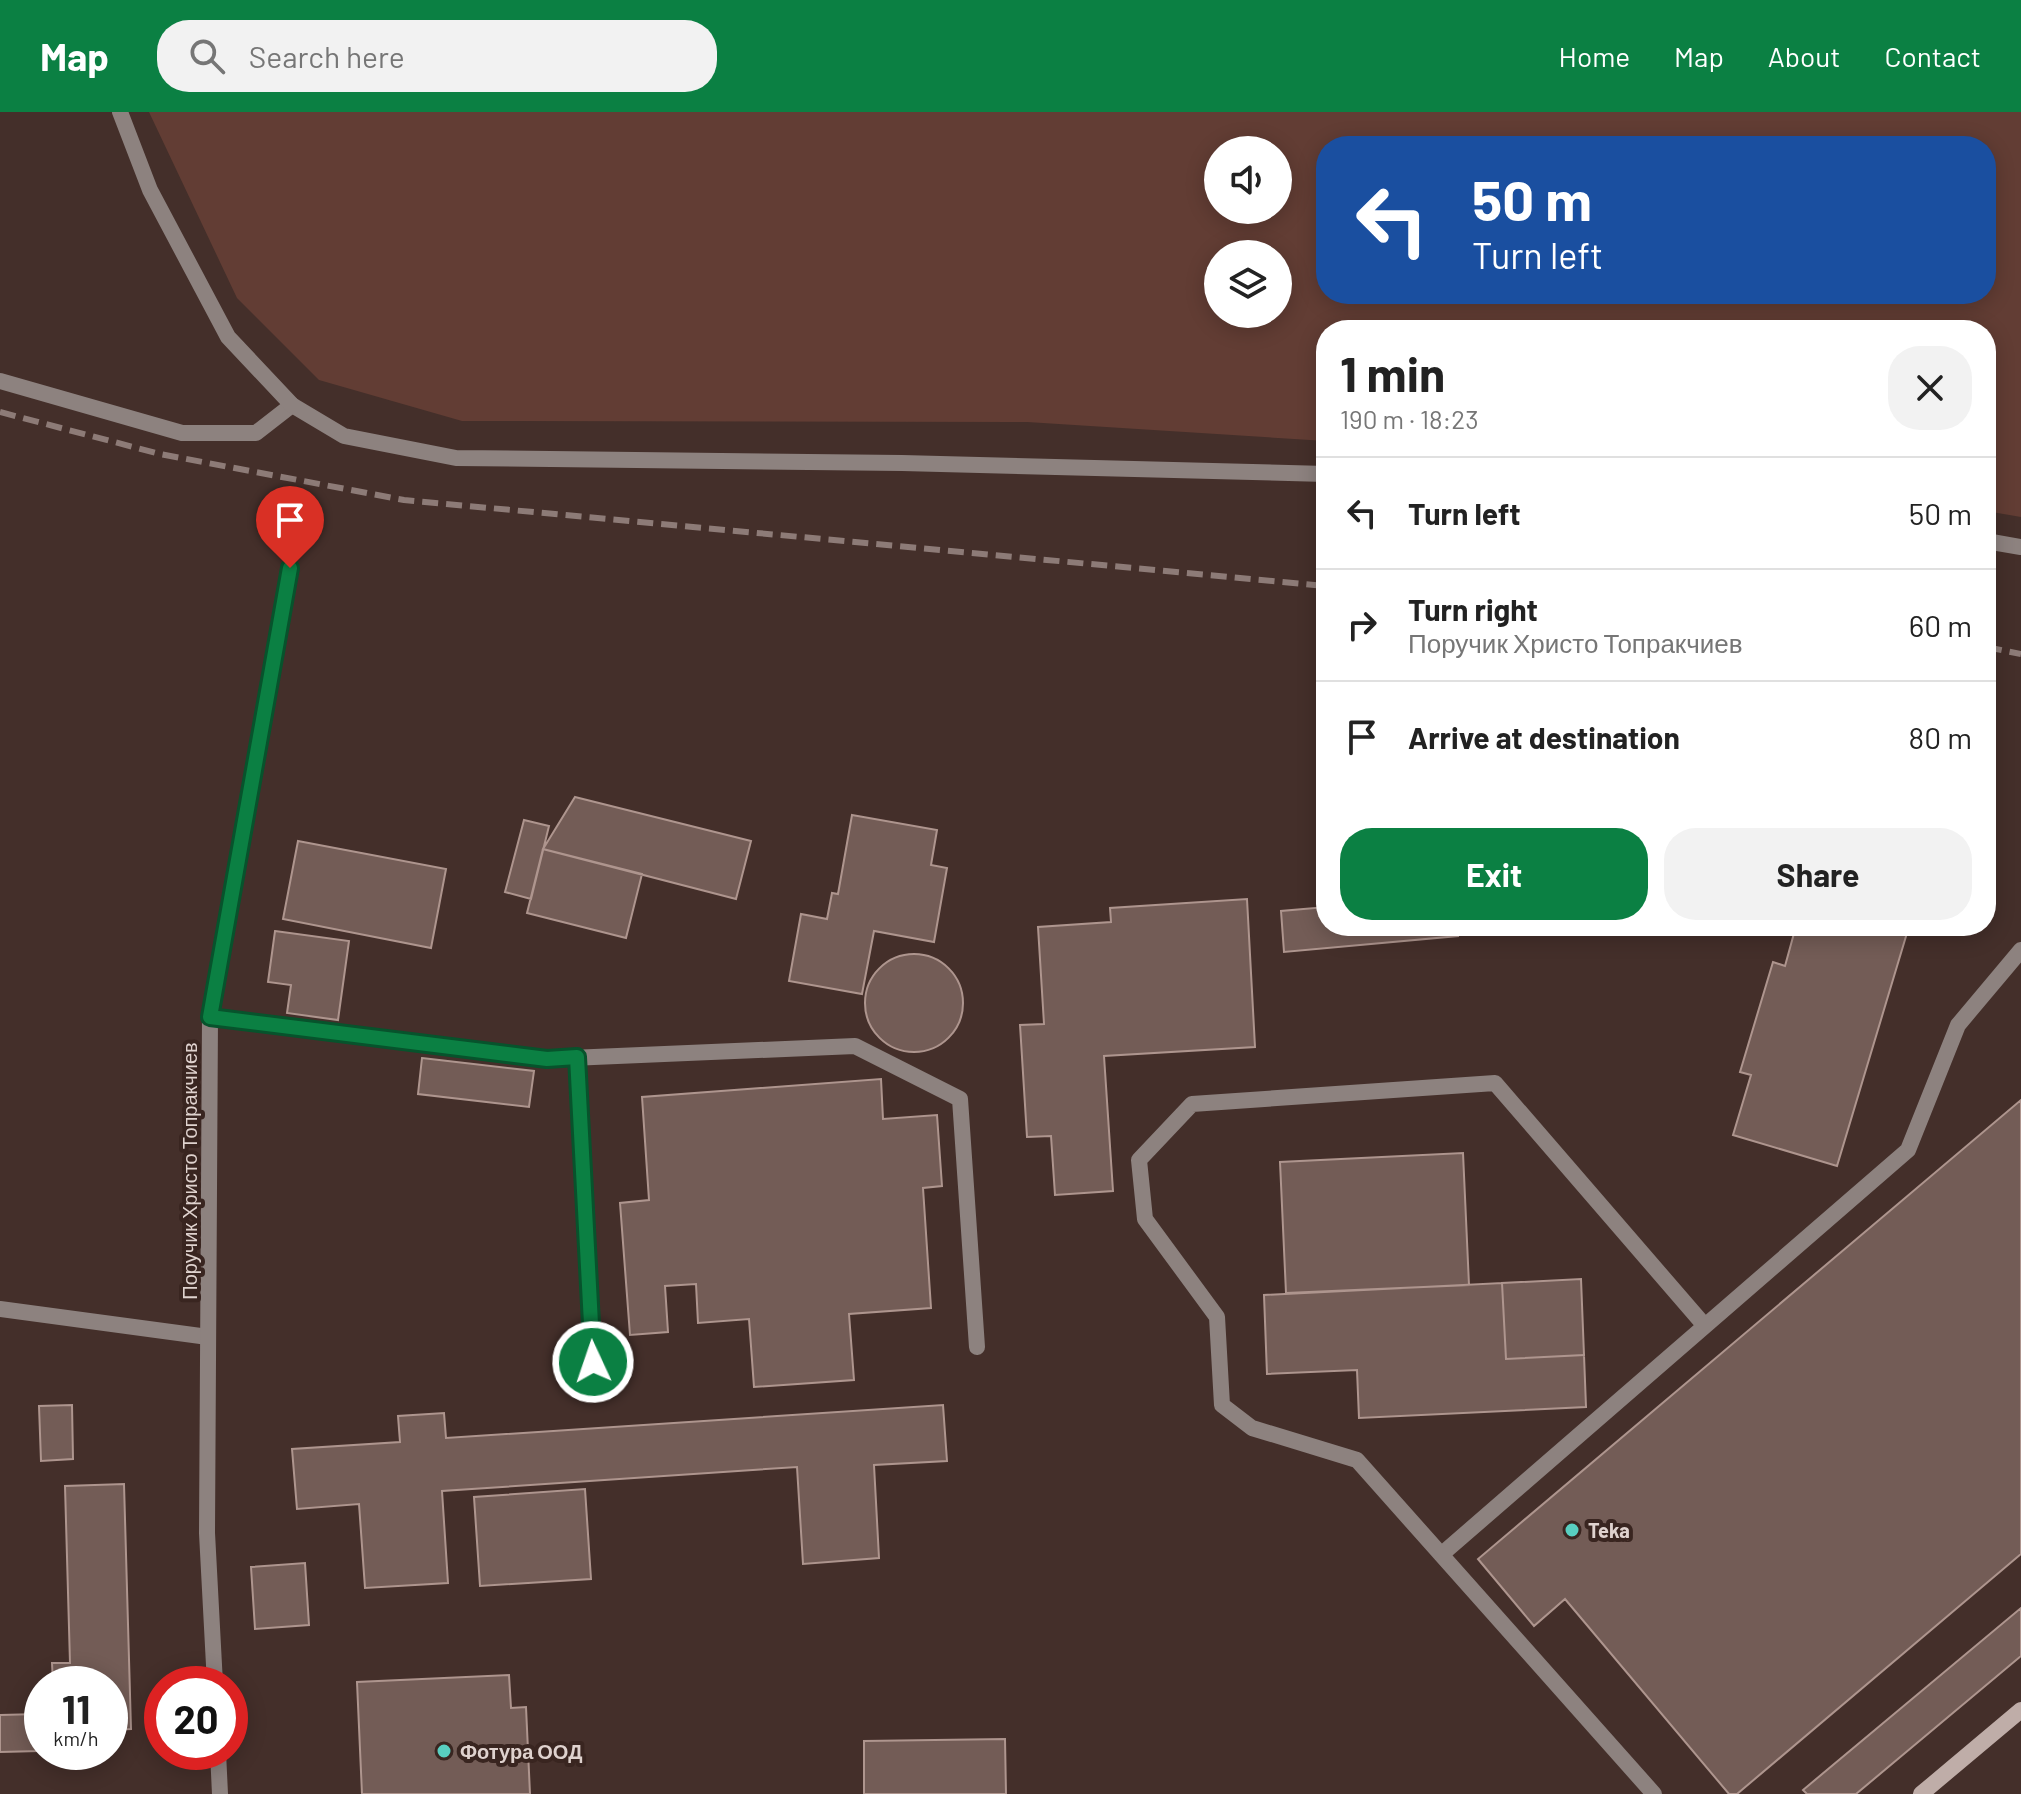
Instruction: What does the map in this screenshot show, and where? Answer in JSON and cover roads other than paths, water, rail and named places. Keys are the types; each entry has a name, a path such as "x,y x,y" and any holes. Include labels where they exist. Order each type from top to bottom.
{"street":[{"path":"120,112 150,190 228,337 292,405 344,436 456,458 902,463 1316,474"},
{"path":"0,381 182,433 256,433 292,405"},
{"path":"1996,543 2021,547"},
{"name":"Поручик Христо Топракчиев","path":"214,1666 207,1533 210,1017 290,568"},
{"path":"1442,1554 1908,1150 1958,1025 2021,950"},
{"path":"210,1017 547,1059 855,1046 960,1099 977,1347"},
{"path":"577,1057 593,1362"},
{"path":"1654,1794 1357,1460 1252,1428 1222,1405 1217,1317 1145,1219 1139,1160 1192,1104 1495,1083 1705,1326"},
{"path":"0,1309 208,1337"},
{"path":"1921,1794 2021,1710"},
{"path":"219,1770 220,1794"}],"railway":[{"path":"0,412 160,454 404,500 1316,585"},
{"path":"1996,649 2021,654"}],"place":[{"name":"Teka","path":"1572,1530"},
{"name":"Фотура ООД","path":"444,1751"}]}
